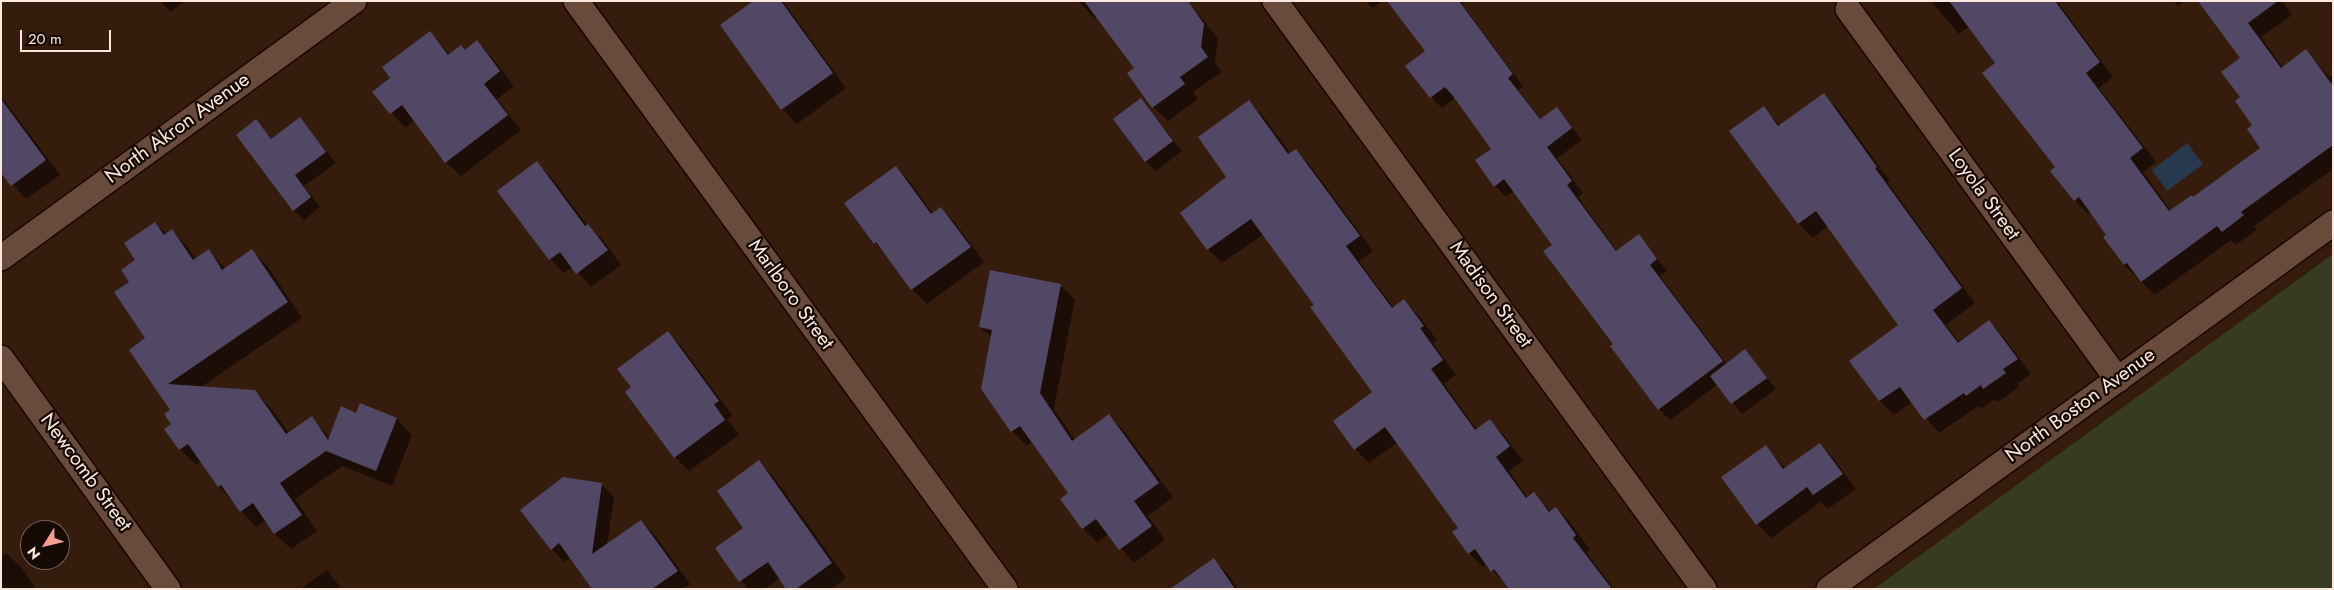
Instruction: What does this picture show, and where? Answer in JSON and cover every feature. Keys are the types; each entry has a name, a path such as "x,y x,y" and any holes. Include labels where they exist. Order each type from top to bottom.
{"street":[{"name":"North Akron Avenue","path":"1,258 354,1"},
{"name":"Marlboro Street","path":"576,1 1004,589"},
{"name":"Madison Street","path":"1275,1 1704,589"},
{"name":"Loyola Street","path":"1848,10 2118,380"},
{"name":"North Boston Avenue","path":"1829,589 2333,223"},
{"name":"Newcomb Street","path":"1,358 168,589"}],"green space":[{"path":"2333,254 2333,589 1874,589"}],"water":[{"path":"2187,143 2203,164 2167,191 2152,170"}],"building":[{"path":"753,1 781,1 833,73 781,110 720,25"},
{"path":"1084,1 1188,1 1204,24 1201,47 1208,57 1180,77 1185,84 1152,108 1127,73 1134,68"},
{"path":"1387,1 1459,1 1513,74 1508,78 1540,119 1557,107 1572,128 1547,147 1572,181 1567,185 1616,251 1639,234 1657,259 1650,265 1723,361 1658,410 1610,346 1613,344 1543,251 1552,245 1504,179 1494,187 1475,160 1491,149 1453,96 1445,87 1430,98 1405,66 1425,51"},
{"path":"1949,1 2055,1 2100,62 2086,73 2143,148 2130,158 2169,211 2192,195 2193,197 2260,148 2247,129 2252,125 2235,101 2240,97 2221,72 2240,58 2198,1 2278,1 2248,23 2281,68 2306,49 2333,86 2333,145 2241,212 2244,215 2222,232 2217,226 2141,282 2127,263 2124,265 2103,237 2106,235 2079,197 2074,201 2050,171 2055,167 1982,73 1995,63"},
{"path":"430,31 448,55 461,45 465,50 477,40 500,71 484,84 508,115 445,163 402,105 390,114 372,92 390,78 382,67"},
{"path":"1824,93 1877,167 1875,168 1962,288 1933,310 1958,343 1989,320 2018,359 2003,369 2006,373 1983,389 1981,385 1966,396 1964,393 1924,420 1900,387 1879,401 1849,361 1898,325 1816,211 1798,224 1729,131 1764,106 1778,126"},
{"path":"1141,98 1173,141 1145,162 1113,119"},
{"path":"1,99 46,160 11,186 1,173"},
{"path":"1249,100 1288,154 1296,149 1360,236 1346,246 1392,308 1404,299 1424,326 1420,328 1443,360 1431,369 1475,430 1490,419 1510,446 1496,457 1526,498 1534,492 1549,512 1556,507 1576,535 1573,538 1612,589 1509,589 1494,569 1491,572 1475,549 1468,554 1452,532 1458,528 1385,427 1354,450 1333,421 1372,392 1310,307 1314,305 1251,219 1207,250 1180,213 1226,177 1198,137"},
{"path":"300,117 326,152 295,175 311,197 293,211 236,135 256,119 271,139"},
{"path":"537,161 585,226 588,224 608,250 576,274 560,252 549,260 497,191"},
{"path":"896,166 931,214 941,207 971,247 911,290 876,242 874,244 844,203"},
{"path":"155,222 164,235 172,229 193,260 209,249 222,270 252,249 288,302 168,384 255,390 286,434 312,416 328,440 341,406 356,413 360,403 397,418 376,471 326,451 280,483 302,515 274,534 253,503 240,512 221,485 218,487 188,444 179,450 164,429 171,424 164,414 170,410 129,350 145,338 114,292 129,282 121,270 135,260 124,243"},
{"path":"990,270 1061,284 1040,393 1072,441 1109,414 1159,483 1134,501 1152,526 1119,550 1096,519 1082,529 1060,499 1068,493 1020,426 1011,432 981,389 992,330 979,327"},
{"path":"668,331 719,401 714,404 725,420 674,458 625,392 631,387 617,369"},
{"path":"1745,349 1767,378 1731,404 1710,376"},
{"path":"1820,443 1843,474 1813,495 1807,487 1756,525 1721,477 1766,445 1783,469"},
{"path":"759,460 832,563 796,589 786,589 768,562 739,582 715,548 743,528 717,491"},
{"path":"563,477 602,483 592,554 641,520 678,571 652,589 592,589 559,543 551,550 520,510"},
{"path":"1214,558 1235,589 1170,589"}]}
